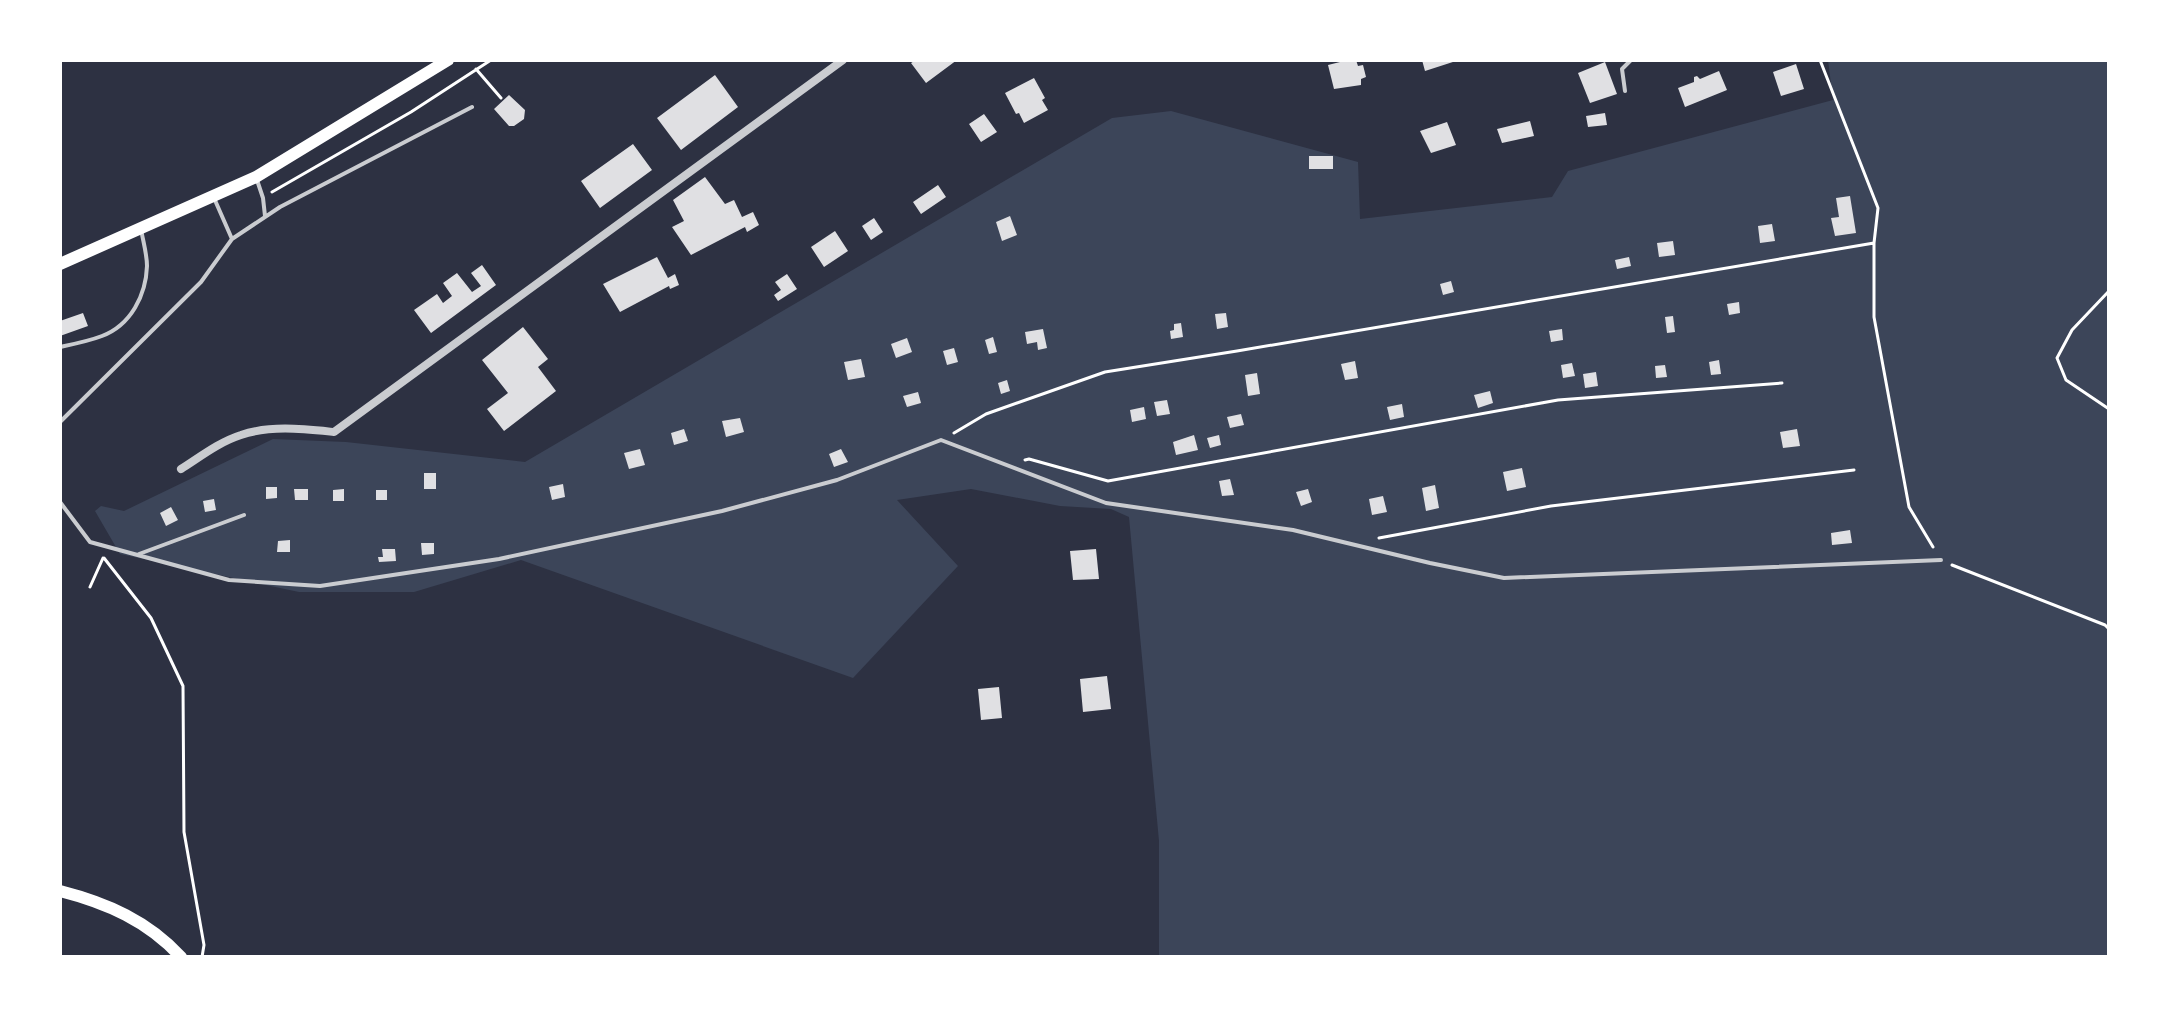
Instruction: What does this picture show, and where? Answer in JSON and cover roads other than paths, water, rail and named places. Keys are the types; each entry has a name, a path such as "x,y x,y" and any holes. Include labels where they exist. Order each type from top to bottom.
{"main road":[{"path":"60,264 256,177 448,60"},
{"path":"60,891 131,916 181,957"}],"street":[{"path":"181,469 240,435 266,429 334,432 843,60"}],"lane":[{"path":"1625,91 1622,69 1631,60"},
{"path":"60,422 201,282 232,239 265,216 472,107"},
{"path":"256,177 265,216"},
{"path":"213,196 232,239"},
{"path":"60,347 103,335 129,317 144,287 147,264 141,229"},
{"path":"60,502 90,542 229,580 320,586 499,559 722,511 837,480 941,440 1106,503 1293,530 1504,578 1941,560"},
{"path":"137,555 244,515"}]}
